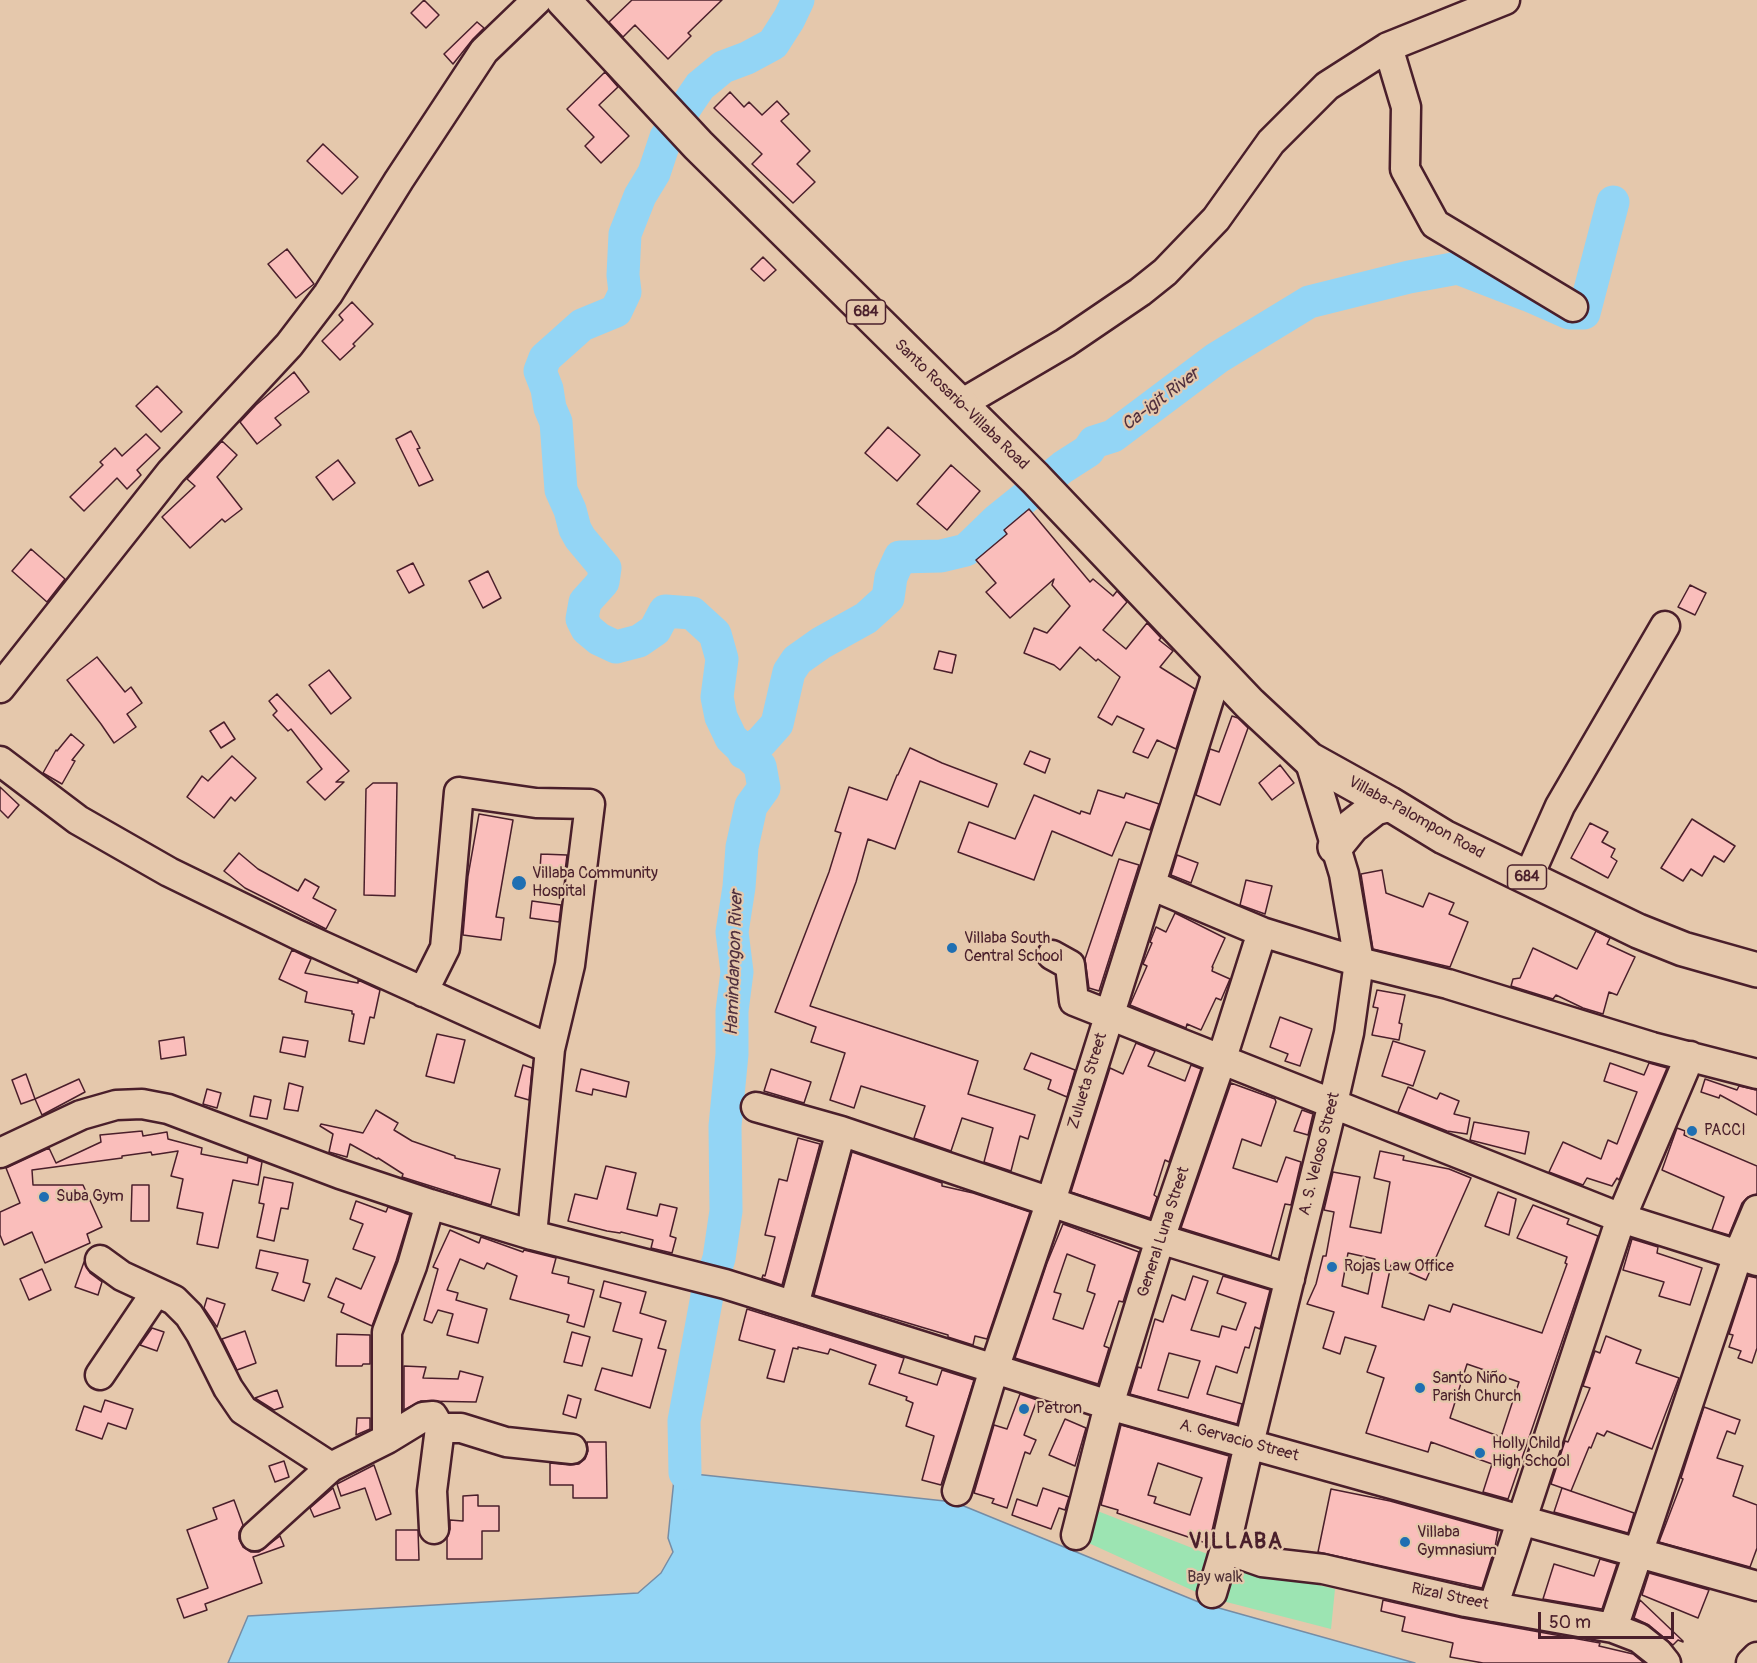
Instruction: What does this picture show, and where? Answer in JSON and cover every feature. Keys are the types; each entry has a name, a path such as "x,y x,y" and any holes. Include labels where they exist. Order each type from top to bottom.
{"main road":[{"name":"Santo Rosario-Villaba Road","path":"563,0 698,145 1041,484 1250,704 1309,759"},
{"name":"Villaba-Palompon Road","path":"1309,759 1444,837 1638,931 1683,949 1757,970"},
{"path":"1335,847 1352,826 1375,808 1390,804"}],"street":[{"path":"0,688 171,472 289,345 328,294 399,180 484,51 537,0"},
{"path":"961,404 1065,343 1140,292 1165,272 1216,219 1271,142 1327,86 1388,47 1505,0"},
{"path":"1388,47 1406,107 1406,169 1435,224 1573,307"},
{"path":"1528,878 1560,806 1665,626"},
{"name":"Zulueta Street","path":"957,1491 1218,670"},
{"name":"A. S. Veloso Street","path":"1212,1593 1225,1549 1333,1103 1349,1033 1359,962 1344,874 1309,759"},
{"path":"0,761 78,820 169,872 296,934 550,1049"},
{"path":"423,992 445,948 459,792 536,803 590,804 570,965 550,1049 532,1235"},
{"path":"1151,885 1262,932 1359,962 1448,984 1652,1047 1757,1074"},
{"name":"General Luna Street","path":"1076,1535 1109,1406 1160,1239 1262,932"},
{"path":"1052,956 1070,965 1074,1001 1622,1218 1747,1258"},
{"path":"1493,1606 1622,1218 1690,1056"},
{"name":"A. Gervacio Street","path":"0,1153 81,1115 116,1106 142,1104 168,1109 340,1174 532,1235 725,1284 1109,1406 1757,1586"},
{"path":"756,1107 842,1131 1160,1239 1290,1280"},
{"path":"794,1305 842,1131"},
{"path":"387,1439 387,1332 412,1266 430,1204"},
{"path":"1613,1628 1747,1258 1757,1210"},
{"path":"100,1260 122,1276 174,1300 189,1315 201,1334 228,1388 243,1410 331,1467"},
{"path":"100,1375 156,1292"},
{"path":"255,1536 331,1467 387,1439 423,1417 433,1416 440,1428 432,1491 434,1529"},
{"path":"440,1428 461,1428 506,1442 572,1449"},
{"name":"Rizal Street","path":"1225,1549 1262,1562 1323,1569 1466,1602 1613,1628 1639,1638 1658,1653 1666,1663"},
{"path":"1751,1663 1757,1657"}],"green space":[{"name":"Bay walk","path":"1095,1510 1233,1564 1335,1589 1331,1629 1207,1597 1082,1540"}],"water":[{"path":"685,1473 954,1502 1201,1603 1415,1663 228,1663 248,1616 638,1593 661,1573 673,1552 668,1538 674,1479"}],"building":[{"path":"424,0 439,15 426,28 411,13"},
{"path":"632,0 722,0 688,33 691,36 668,59 635,25 623,37 609,22"},
{"path":"477,22 484,28 453,64 444,54"},
{"path":"605,72 618,87 599,105 629,136 601,163 585,146 594,137 567,109"},
{"path":"730,92 744,107 749,102 762,115 777,101 789,114 781,121 810,151 797,164 815,182 793,203 752,164 762,154 714,108"},
{"path":"323,144 358,177 342,194 307,161"},
{"path":"287,249 314,284 296,298 268,264"},
{"path":"763,257 776,270 764,281 751,269"},
{"path":"352,302 373,324 340,360 322,341 343,320 339,315"},
{"path":"294,372 309,392 275,418 281,425 257,444 240,422"},
{"path":"157,386 182,412 161,432 136,406"},
{"path":"888,427 920,455 897,481 865,453"},
{"path":"411,431 420,448 417,449 433,480 419,486 396,439"},
{"path":"146,434 160,448 137,470 141,475 127,489 117,478 84,511 70,497 103,465 100,462 115,448 122,456"},
{"path":"222,441 237,455 217,477 242,509 225,522 222,519 190,548 162,517 195,486 187,479"},
{"path":"338,460 355,483 333,500 316,477"},
{"path":"951,465 980,491 947,530 917,504"},
{"path":"1029,509 1090,582 1093,579 1113,596 1117,591 1127,602 1103,630 1126,649 1147,623 1161,638 1159,640 1173,651 1160,667 1195,689 1176,749 1157,740 1148,758 1133,752 1144,729 1117,716 1112,725 1098,717 1120,677 1080,647 1060,670 1054,665 1024,653 1034,628 1047,633 1070,606 1052,585 1054,579 1010,618 986,592 996,583 976,560 1007,534 1004,530"},
{"path":"31,549 65,579 47,602 12,571"},
{"path":"413,563 424,585 409,593 397,571"},
{"path":"488,571 501,598 483,608 469,581"},
{"path":"1690,585 1706,593 1695,615 1678,607"},
{"path":"939,651 956,655 952,673 934,669"},
{"path":"97,657 125,692 131,687 142,703 127,714 136,727 114,743 67,680"},
{"path":"329,670 351,698 331,714 309,685"},
{"path":"277,694 349,771 336,782 344,782 325,800 307,782 322,769 291,729 288,731 273,715 277,711 269,701"},
{"path":"1232,716 1238,718 1248,728 1220,805 1196,795 1210,749 1219,752"},
{"path":"224,722 235,739 221,748 210,731"},
{"path":"71,734 84,745 72,760 75,761 62,784 43,773 56,750"},
{"path":"910,748 997,784 988,807 920,781 895,849 868,839 856,882 810,1006 978,1061 968,1094 1035,1115 1028,1139 1020,1136 1011,1171 984,1162 993,1128 962,1118 951,1151 914,1138 925,1106 861,1086 854,1108 830,1100 845,1053 811,1042 816,1027 775,1012 829,872 841,833 835,831 849,787 887,800"},
{"path":"1030,751 1050,759 1045,773 1024,764"},
{"path":"232,756 256,778 235,801 231,797 214,818 187,797 202,776 208,781"},
{"path":"1280,765 1294,783 1272,800 1259,783"},
{"path":"373,783 397,783 395,896 364,895 366,789"},
{"path":"0,787 19,805 8,818 0,810"},
{"path":"1098,790 1124,798 1126,793 1159,804 1150,830 1126,822 1112,856 1052,831 1034,880 958,852 969,822 1015,839 1034,795 1080,814 1081,811 1090,814"},
{"path":"479,814 513,820 496,917 504,918 501,940 463,935 468,876"},
{"path":"1692,819 1735,846 1724,862 1714,856 1702,876 1691,869 1683,881 1661,868"},
{"path":"1590,823 1608,832 1602,842 1615,849 1611,857 1617,861 1608,878 1571,858"},
{"path":"239,853 258,869 298,891 305,879 319,887 313,898 336,910 326,929 245,888 224,871"},
{"path":"541,854 567,855 565,871 540,870"},
{"path":"1177,855 1198,863 1191,883 1171,875"},
{"path":"1119,859 1139,865 1099,991 1089,988 1085,959"},
{"path":"1382,870 1386,893 1423,907 1429,893 1454,903 1449,914 1468,922 1450,967 1373,949 1361,874"},
{"path":"1246,880 1272,886 1265,914 1240,905"},
{"path":"532,901 561,905 559,922 530,918"},
{"path":"1175,913 1225,938 1212,971 1230,979 1221,1000 1216,998 1201,1030 1187,1024 1186,1028 1130,1005 1147,966 1143,964 1156,927 1166,932"},
{"path":"1596,931 1610,938 1607,944 1635,957 1617,995 1609,992 1603,1014 1583,1008 1556,995 1553,999 1511,986 1513,979 1520,978 1533,948 1577,969"},
{"path":"292,950 311,959 305,973 358,983 358,980 380,990 374,1018 370,1017 364,1044 349,1041 354,1014 352,1011 305,1002 307,992 279,979"},
{"path":"1377,990 1405,995 1399,1023 1402,1024 1399,1040 1372,1035 1378,1008 1373,1007"},
{"path":"1280,1017 1312,1029 1300,1066 1285,1061 1288,1054 1270,1047"},
{"path":"437,1034 465,1040 454,1083 426,1076"},
{"path":"184,1037 186,1055 161,1059 159,1041"},
{"path":"283,1037 308,1041 305,1057 280,1052"},
{"path":"1393,1041 1425,1051 1413,1086 1382,1076"},
{"path":"1136,1043 1155,1051 1148,1066 1185,1081 1191,1065 1201,1069 1169,1162 1165,1160 1154,1195 1157,1197 1150,1218 1071,1192 1110,1068 1123,1074"},
{"path":"1031,1053 1075,1070 1067,1097 1048,1089 1051,1080 1024,1069"},
{"path":"1610,1063 1644,1075 1649,1063 1667,1068 1619,1180 1617,1178 1612,1186 1587,1178 1583,1185 1549,1172 1563,1142 1601,1159 1608,1140 1617,1144 1637,1092 1604,1081"},
{"path":"523,1065 532,1068 529,1100 515,1096"},
{"path":"581,1069 629,1082 626,1097 593,1089 592,1095 576,1091"},
{"path":"771,1069 811,1082 804,1103 764,1091"},
{"path":"26,1074 35,1099 21,1104 12,1080"},
{"path":"79,1079 85,1092 42,1115 35,1099"},
{"path":"1705,1079 1737,1090 1739,1086 1757,1090 1757,1115 1720,1095 1719,1098 1701,1092"},
{"path":"289,1083 303,1087 298,1111 284,1109"},
{"path":"1231,1083 1275,1099 1276,1102 1261,1146 1242,1139 1233,1168 1277,1182 1286,1157 1301,1162 1291,1205 1285,1204 1271,1256 1181,1228"},
{"path":"1408,1087 1437,1099 1440,1093 1459,1101 1454,1114 1470,1118 1467,1134 1447,1131 1398,1112"},
{"path":"207,1089 221,1093 217,1108 203,1104"},
{"path":"254,1096 271,1100 267,1119 250,1116"},
{"path":"376,1110 398,1123 394,1130 412,1141 455,1156 455,1158 500,1169 491,1205 402,1177 403,1174 378,1158 350,1144 347,1157 329,1152 333,1134 320,1126 321,1124 363,1133"},
{"path":"1302,1110 1313,1114 1308,1135 1294,1131"},
{"path":"1474,1122 1529,1132 1525,1154 1470,1140"},
{"path":"1677,1128 1685,1131 1684,1135 1757,1166 1757,1194 1748,1197 1742,1203 1729,1235 1712,1230 1724,1197 1662,1170"},
{"path":"142,1131 143,1136 167,1132 168,1139 202,1148 201,1154 247,1163 248,1157 262,1162 258,1185 233,1180 218,1248 197,1244 203,1213 177,1208 183,1179 171,1176 178,1151 152,1155 151,1152 32,1170 33,1185 83,1185 102,1227 87,1234 90,1243 45,1263 32,1232 4,1245 0,1235 0,1212 20,1203 6,1168 49,1148 56,1163 101,1142 100,1135"},
{"path":"798,1138 820,1144 782,1285 762,1278 763,1275 765,1276 775,1237 765,1235 779,1179 787,1181"},
{"path":"1380,1151 1404,1156 1403,1160 1449,1169 1471,1178 1426,1280 1391,1265 1382,1307 1424,1320 1429,1305 1450,1312 1453,1304 1542,1333 1567,1264 1565,1263 1567,1257 1517,1238 1533,1205 1569,1219 1567,1224 1598,1236 1508,1499 1483,1492 1492,1464 1431,1442 1428,1452 1366,1433 1384,1378 1367,1372 1376,1346 1345,1337 1340,1354 1323,1348 1334,1312 1307,1304 1316,1284 1323,1256 1326,1256 1334,1212 1324,1210 1333,1172 1360,1177 1350,1227 1381,1233 1390,1182 1374,1178","holes":["1348,1253 1375,1259 1368,1294 1342,1286","1467,1364 1519,1382 1501,1437 1450,1418"]},
{"path":"852,1152 942,1183 942,1186 973,1193 1030,1212 987,1339 975,1336 973,1345 948,1337 948,1335 814,1295"},
{"path":"606,1166 636,1173 627,1209 657,1216 660,1204 677,1208 670,1236 676,1238 672,1253 651,1248 653,1240 568,1221 575,1194 597,1199"},
{"path":"264,1177 293,1183 288,1209 281,1208 274,1241 257,1237 264,1204 259,1203"},
{"path":"132,1185 149,1185 149,1221 131,1221"},
{"path":"1498,1192 1516,1199 1509,1235 1485,1226"},
{"path":"356,1201 386,1212 388,1207 410,1215 372,1326 341,1312 344,1304 328,1297 336,1278 361,1289 375,1257 353,1249 363,1224 350,1219"},
{"path":"1063,1224 1139,1252 1123,1302 1119,1301 1104,1346 1109,1348 1098,1384 1015,1358 1047,1263","holes":["1067,1254 1095,1265 1087,1291 1095,1294 1083,1329 1053,1319 1061,1294 1054,1292"]},
{"path":"450,1230 479,1243 481,1237 523,1252 524,1250 556,1258 552,1273 569,1277 568,1283 594,1290 584,1327 567,1322 569,1315 510,1299 517,1276 487,1263 484,1269 460,1259 447,1290 458,1293 456,1300 487,1309 478,1343 447,1335 453,1314 438,1310 432,1323 424,1320 438,1269 433,1267"},
{"path":"1632,1239 1658,1247 1657,1253 1702,1268 1690,1305 1659,1296 1664,1282 1623,1270"},
{"path":"260,1250 308,1260 303,1282 310,1284 304,1301 272,1290 278,1273 256,1268"},
{"path":"84,1262 90,1273 102,1282 98,1295 75,1287"},
{"path":"42,1269 51,1290 29,1300 20,1279"},
{"path":"1193,1276 1208,1281 1191,1330 1219,1337 1222,1326 1236,1330 1246,1303 1217,1293 1223,1276 1270,1290 1260,1329 1255,1327 1249,1348 1245,1347 1237,1373 1216,1366 1207,1394 1242,1404 1237,1424 1130,1394 1138,1367 1141,1368 1155,1319 1163,1322 1172,1295 1185,1300","holes":["1169,1353 1200,1361 1188,1398 1158,1390"]},
{"path":"1748,1276 1757,1278 1757,1348 1752,1363 1738,1358 1741,1351 1729,1347 1733,1335 1729,1334"},
{"path":"604,1281 646,1292 640,1313 666,1321 658,1348 666,1350 650,1408 595,1390 602,1368 632,1376 642,1339 613,1331 621,1303 600,1297"},
{"path":"207,1298 225,1304 217,1327 204,1308"},
{"path":"747,1309 904,1358 899,1373 937,1385 942,1370 974,1380 941,1485 922,1480 934,1436 906,1426 913,1403 906,1400 907,1397 869,1384 876,1365 830,1349 828,1354 798,1347 798,1349 793,1348 784,1382 767,1378 775,1350 739,1340"},
{"path":"152,1328 164,1332 157,1351 140,1345"},
{"path":"245,1331 256,1363 237,1370 222,1339"},
{"path":"572,1332 590,1337 582,1366 564,1362"},
{"path":"337,1334 370,1335 370,1364 336,1366"},
{"path":"1606,1336 1641,1350 1636,1363 1679,1378 1652,1449 1607,1431 1604,1436 1597,1433 1571,1491 1551,1484 1565,1441 1568,1442 1590,1388 1583,1386 1595,1351 1600,1353"},
{"path":"404,1366 426,1367 423,1378 458,1379 460,1371 483,1377 476,1402 421,1401 404,1410"},
{"path":"277,1390 283,1407 274,1410 255,1398"},
{"path":"1020,1394 1037,1400 1024,1435 1036,1440 1030,1454 1025,1452 1007,1508 992,1503 994,1499 974,1493 994,1425 1007,1429"},
{"path":"568,1395 581,1399 576,1418 563,1414"},
{"path":"105,1400 133,1409 126,1429 108,1423 102,1439 76,1430 84,1406 101,1412"},
{"path":"1704,1407 1740,1420 1735,1434 1727,1431 1717,1458 1743,1466 1733,1496 1757,1505 1757,1548 1750,1567 1659,1542 1683,1479 1681,1478"},
{"path":"357,1418 370,1418 370,1429 356,1435"},
{"path":"1065,1419 1086,1428 1075,1466 1049,1455"},
{"path":"1121,1425 1229,1456 1209,1544 1117,1513 1118,1510 1101,1505","holes":["1158,1463 1202,1478 1190,1515 1154,1503 1156,1497 1148,1495"]},
{"path":"587,1442 606,1442 607,1498 573,1498 573,1485 550,1485 550,1463 579,1464 585,1459 588,1451"},
{"path":"284,1461 289,1477 275,1482 269,1466"},
{"path":"374,1465 391,1514 376,1520 365,1488 341,1496 337,1484"},
{"path":"333,1488 340,1508 314,1517 310,1508"},
{"path":"1043,1488 1069,1497 1065,1510 1059,1508 1051,1529 1012,1515 1017,1499 1037,1506"},
{"path":"1562,1488 1634,1513 1628,1533 1554,1512"},
{"path":"1331,1489 1390,1501 1498,1531 1482,1588 1318,1552"},
{"path":"478,1495 478,1506 499,1506 499,1531 482,1531 482,1559 447,1559 450,1520 463,1521 463,1496"},
{"path":"234,1500 243,1525 239,1532 239,1539 243,1547 251,1552 259,1552 280,1536 284,1546 253,1557 262,1583 205,1604 207,1610 184,1618 177,1599 208,1588 187,1530 217,1519 213,1508"},
{"path":"396,1530 418,1530 419,1560 396,1560"},
{"path":"1600,1559 1617,1564 1602,1609 1543,1599 1554,1564 1594,1576"},
{"path":"1649,1573 1709,1590 1698,1618 1642,1595"},
{"path":"1383,1600 1462,1618 1600,1643 1599,1646 1633,1654 1644,1663 1483,1663 1450,1657 1453,1643 1402,1631 1405,1617 1381,1611"},
{"path":"1640,1600 1683,1642 1678,1640 1673,1645 1649,1625 1634,1618"}],"waterway":[{"name":"Hamindangon River","path":"685,1473 684,1421 707,1296 719,1258 726,1211 725,1126 732,1054 732,1011 737,972 732,932 742,847 751,806 764,788 760,766 731,738 721,717 717,697 722,659 715,634 692,613 665,611 655,630 639,641 616,647 599,639 587,629 582,619 585,602 603,582 605,568 580,538 561,490 556,422 540,371 545,358 582,325 616,311 625,292 623,275 625,234 640,196 654,173 666,137 700,86 723,67 747,58 773,44 798,0"},
{"name":"Ca-igit River","path":"744,753 761,742 777,724 789,672 797,660 821,643 866,618 888,598 891,577 900,557 941,556 966,550 997,520 1063,467 1088,451 1094,442 1113,436 1217,358 1309,302 1409,277 1458,268 1569,313 1584,313 1613,202"}],"place":[{"name":"Villaba Community Hospital","path":"519,883"},
{"name":"Villaba South Central School","path":"952,948"},
{"name":"PACCI","path":"1692,1131"},
{"name":"Suba Gym","path":"44,1197"},
{"name":"Rojas Law Office","path":"1332,1267"},
{"name":"Santo Niño Parish Church","path":"1420,1388"},
{"name":"Petron","path":"1024,1409"},
{"name":"Holly Child High School","path":"1480,1453"},
{"name":"Villaba Gymnasium","path":"1405,1542"}],"district":[{"name":"VILLABA","path":"1236,1542"}]}
